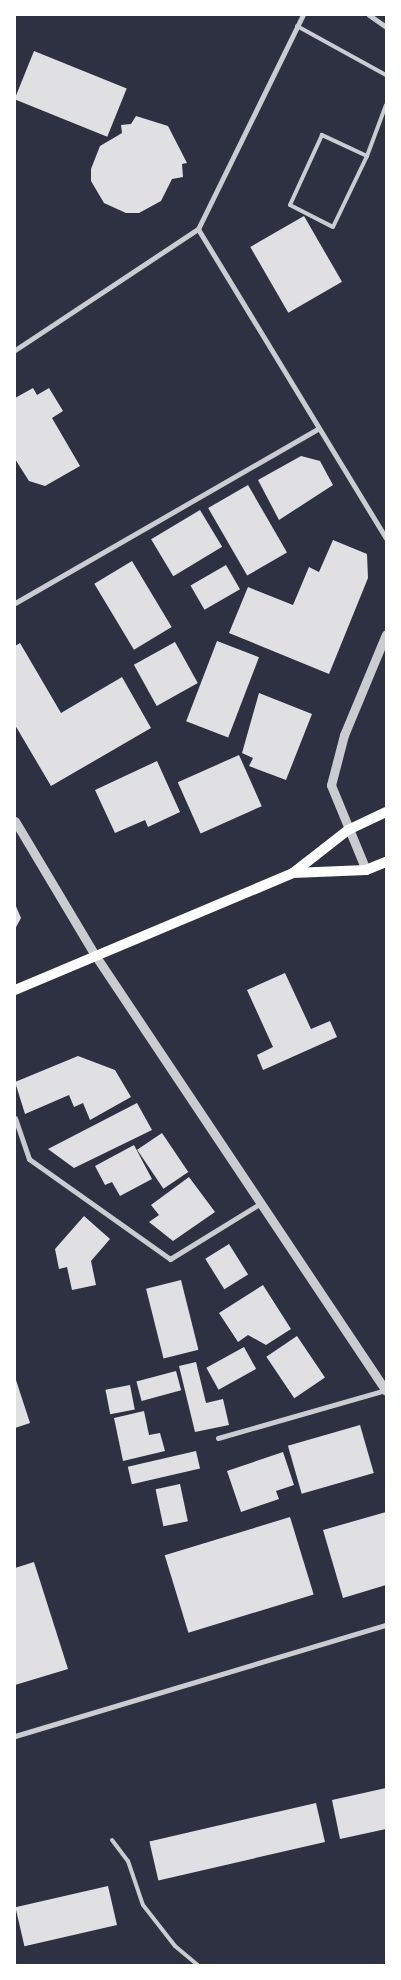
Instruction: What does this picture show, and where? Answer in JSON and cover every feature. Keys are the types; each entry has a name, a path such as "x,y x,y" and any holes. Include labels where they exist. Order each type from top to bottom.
{"main road":[{"path":"15,990 293,873 348,830 386,812"},
{"path":"293,873 366,870 386,862"}],"street":[{"path":"15,350 198,229 302,15"},
{"path":"369,15 386,27"},
{"path":"198,229 317,429 386,538"},
{"path":"15,603 317,429"},
{"path":"366,870 348,830 331,784 344,735 386,634"},
{"path":"15,821 95,955 262,1202 386,1391 218,1438"},
{"path":"15,1118 29,1159 170,1259 262,1202"},
{"path":"15,1736 386,1625"}],"lane":[{"path":"297,26 386,75"},
{"path":"367,156 322,135 290,205 333,228 367,156 386,105"},
{"path":"112,1840 128,1861 143,1905 175,1946 198,1965"}],"building":[{"path":"34,51 127,88 107,137 15,99"},
{"path":"136,116 168,126 187,163 182,164 183,177 172,179 161,201 139,213 126,213 104,203 91,181 91,169 100,146 122,133 121,125 131,124"},
{"path":"304,216 342,282 288,313 250,247"},
{"path":"33,388 37,395 49,388 63,411 52,418 80,466 45,486 29,481 15,459 15,398"},
{"path":"301,456 320,461 333,485 279,520 258,480"},
{"path":"248,485 287,553 247,576 208,508"},
{"path":"200,510 222,547 173,576 151,539"},
{"path":"333,540 367,554 368,578 329,674 229,633 248,587 293,605 309,567 319,572"},
{"path":"132,561 172,627 134,650 94,584"},
{"path":"226,565 240,589 204,610 190,586"},
{"path":"217,641 259,657 228,737 186,721"},
{"path":"175,642 198,683 157,706 134,665"},
{"path":"20,643 61,713 122,677 151,728 51,786 15,725 15,646"},
{"path":"259,693 312,714 286,780 249,766 253,758 242,753"},
{"path":"239,755 262,806 201,833 178,782"},
{"path":"157,761 180,812 148,827 145,820 115,833 95,790"},
{"path":"15,904 21,918 15,929"},
{"path":"285,973 311,1029 330,1021 337,1037 263,1070 257,1055 273,1047 247,990"},
{"path":"78,1056 115,1070 131,1097 90,1120 83,1103 74,1107 69,1095 25,1114 15,1082"},
{"path":"137,1103 152,1130 74,1168 48,1149"},
{"path":"162,1133 188,1172 163,1189 137,1150"},
{"path":"134,1145 152,1179 120,1196 112,1182 105,1185 95,1166"},
{"path":"189,1177 215,1212 173,1241 149,1222 159,1215 151,1205"},
{"path":"84,1216 110,1239 91,1261 96,1285 72,1290 67,1267 59,1269 55,1249"},
{"path":"229,1244 248,1275 224,1289 205,1259"},
{"path":"181,1280 198,1350 163,1359 146,1289"},
{"path":"263,1285 291,1329 266,1345 248,1335 238,1342 219,1313"},
{"path":"297,1336 325,1377 294,1398 266,1357"},
{"path":"244,1347 256,1369 219,1390 206,1368"},
{"path":"196,1362 206,1403 223,1399 229,1425 195,1432 179,1366"},
{"path":"176,1371 181,1390 142,1401 136,1382"},
{"path":"15,1377 30,1423 15,1428"},
{"path":"130,1385 135,1410 110,1414 105,1390"},
{"path":"144,1411 149,1435 160,1433 165,1451 123,1461 114,1418"},
{"path":"360,1425 374,1473 302,1494 288,1446"},
{"path":"196,1451 200,1469 132,1484 128,1467"},
{"path":"283,1452 294,1485 276,1491 279,1499 241,1512 227,1471"},
{"path":"180,1484 188,1521 163,1526 156,1489"},
{"path":"386,1512 386,1585 343,1598 323,1530"},
{"path":"290,1517 314,1594 188,1633 165,1555"},
{"path":"34,1562 68,1669 15,1685 15,1568"},
{"path":"386,1788 386,1829 340,1839 332,1800"},
{"path":"316,1803 325,1842 158,1880 149,1841"},
{"path":"108,1886 117,1925 24,1946 15,1907"}]}
